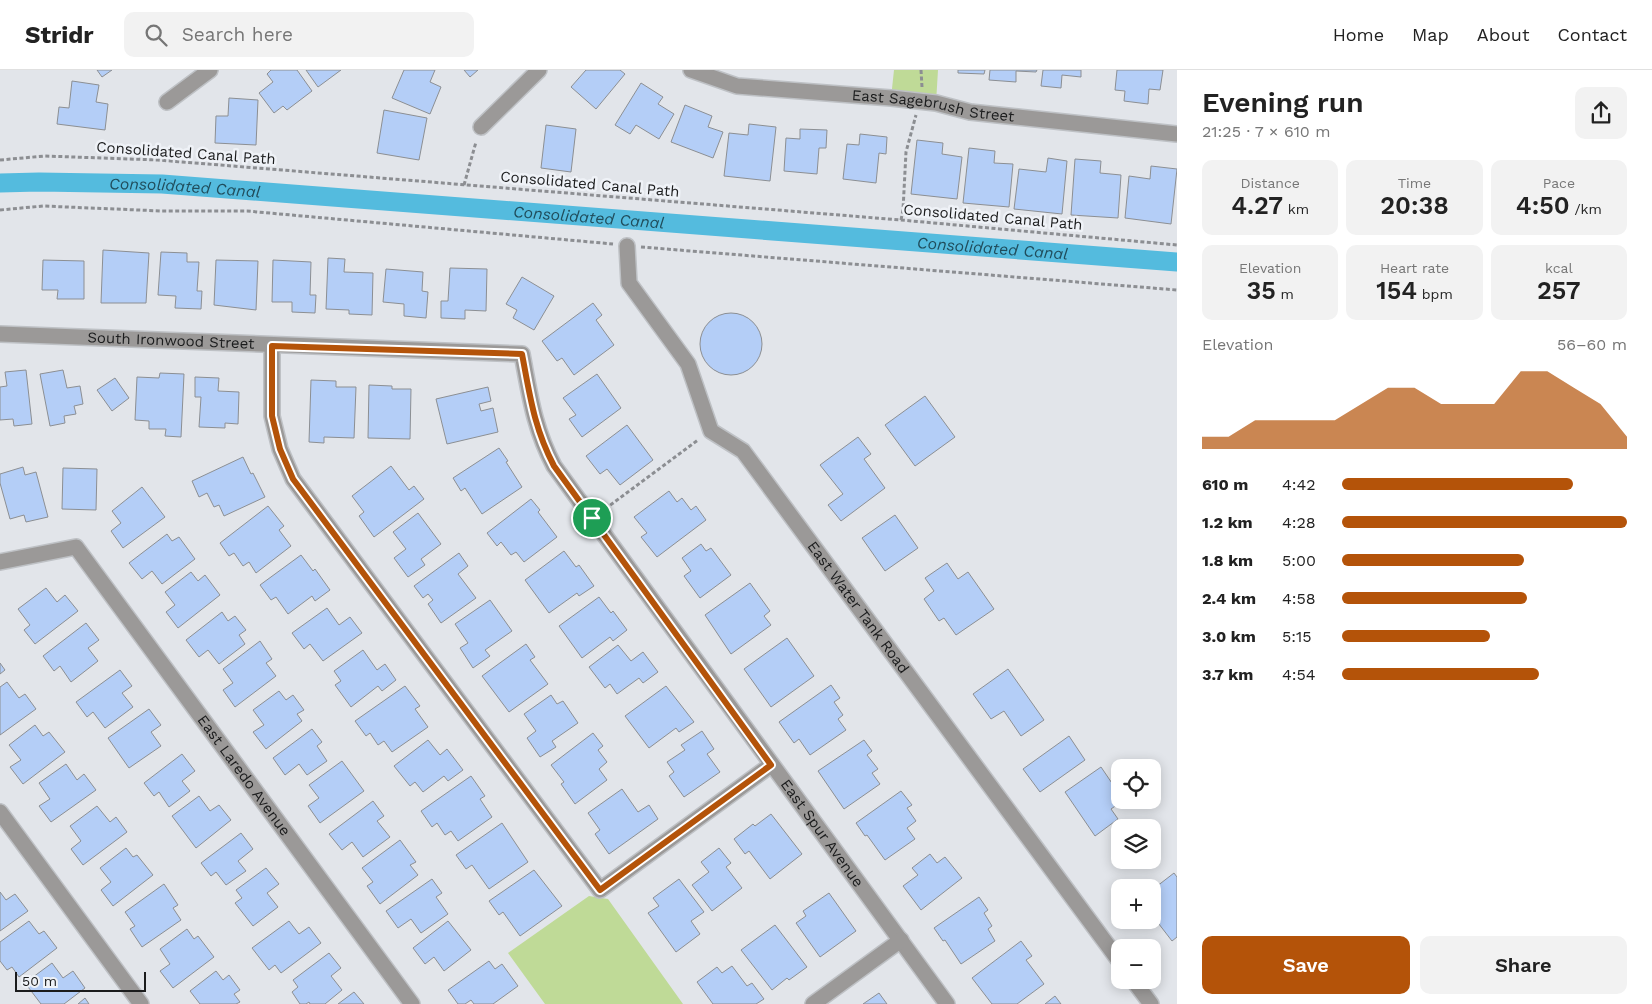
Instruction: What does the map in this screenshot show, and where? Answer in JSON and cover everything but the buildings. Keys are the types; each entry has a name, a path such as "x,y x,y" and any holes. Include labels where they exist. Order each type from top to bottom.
{"street":[{"path":"167,102 210,70"},
{"path":"481,127 539,70"},
{"name":"East Sagebrush Street","path":"691,70 737,86 920,101 970,112 1177,134"},
{"path":"627,246 629,283 688,364 711,431"},
{"name":"South Ironwood Street","path":"0,334 272,346 522,354"},
{"path":"272,346 272,416 280,449 293,479 600,890 771,765"},
{"name":"East Spur Avenue","path":"522,354 535,423 543,446 554,466 947,1004"},
{"name":"East Water Tank Road","path":"711,431 743,451 1111,950"},
{"name":"East Laredo Avenue","path":"0,562 76,547 412,1004"},
{"path":"0,812 141,1004"},
{"path":"813,1004 901,940"},
{"path":"1140,989 1151,1004"}],"path":[{"path":"900,220 903,210 906,152 920,101 921,70"},
{"path":"464,185 481,127"},
{"name":"Consolidated Canal Path","path":"0,160 45,156 158,160 900,220 1177,245"},
{"path":"0,210 43,206 162,211 247,211 431,226 627,246 1177,290"},
{"path":"592,518 711,431"}],"green space":[{"path":"894,70 938,70 936,103 891,98"},
{"path":"589,896 608,899 683,1004 545,1004 508,953"}],"waterway":[{"name":"Consolidated Canal","path":"0,183 162,184 1177,262"}],"route":[{"path":"272,346 522,354 535,423 543,446 554,466 592,518 771,765 600,890 315,511 293,479 280,449 272,416 272,346"}]}
